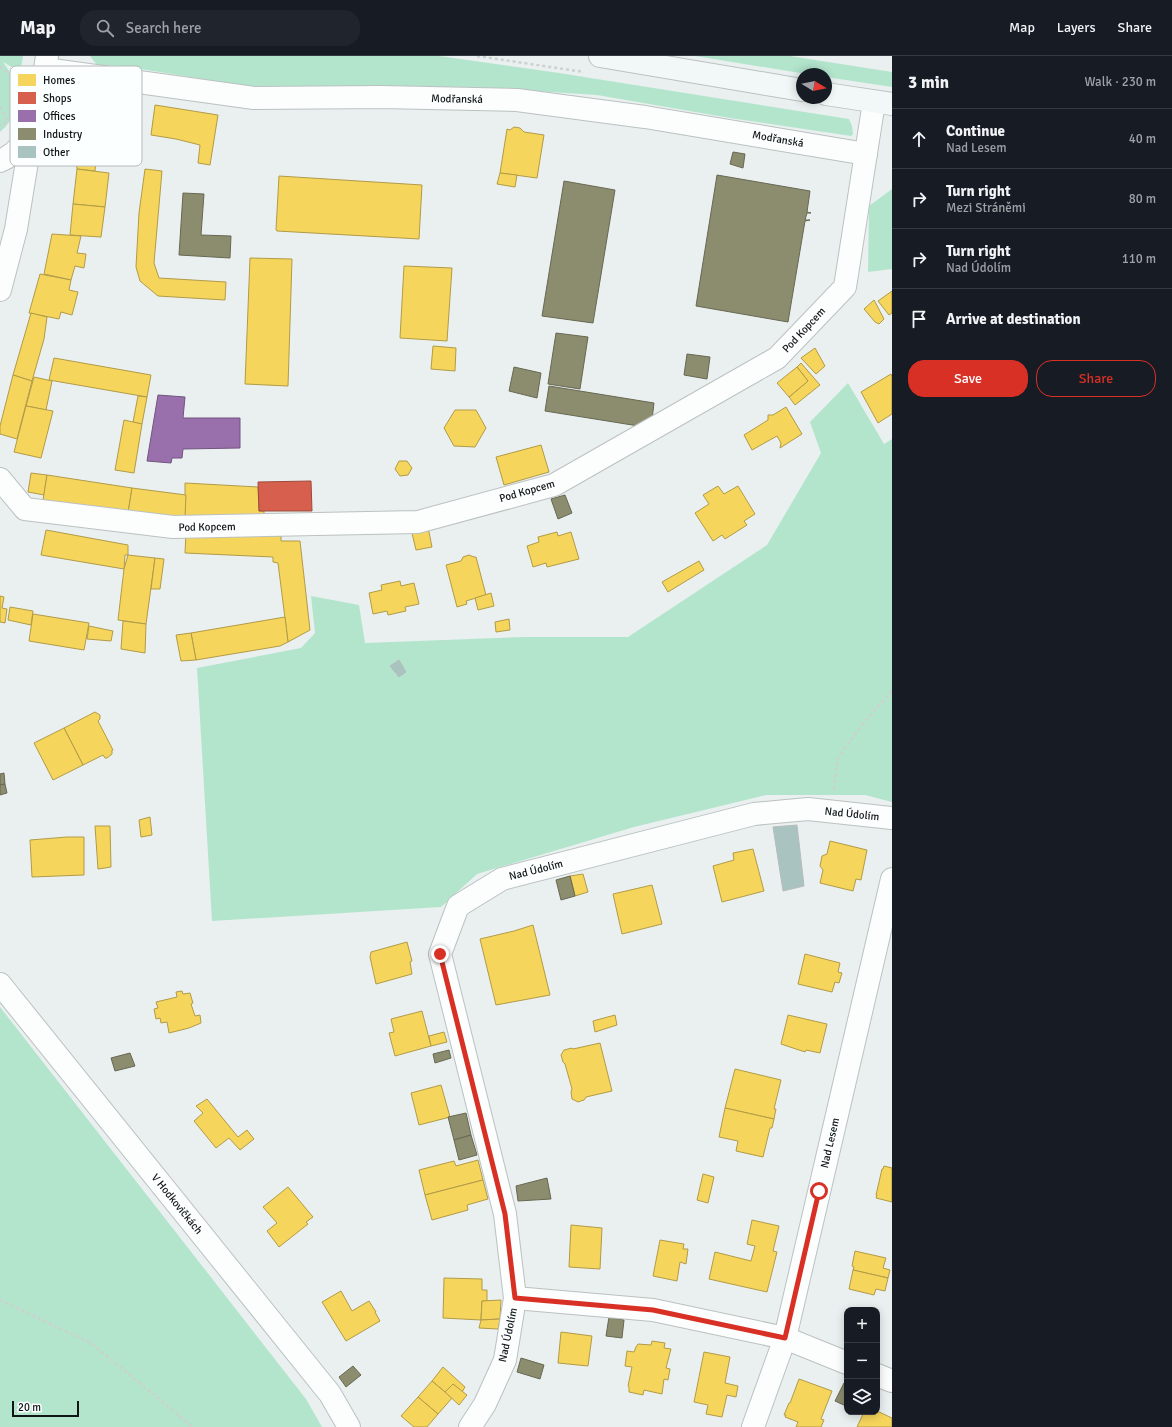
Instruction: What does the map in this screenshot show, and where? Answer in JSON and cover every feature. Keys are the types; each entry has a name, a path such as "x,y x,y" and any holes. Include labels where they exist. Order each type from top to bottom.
{"main road":[{"path":"600,56 796,89"},
{"path":"832,95 883,103"}],"street":[{"name":"Modřanská","path":"46,62 69,66"},
{"name":"Modřanská","path":"142,79 254,98 382,97 517,100 645,116 866,154"},
{"name":"Pod Kopcem","path":"0,479 25,508 173,527 418,522 554,485 777,358 845,287 866,154 883,103"},
{"path":"0,161 10,155"},
{"path":"0,290 16,229 26,166"},
{"name":"Nad Údolím","path":"470,1427 485,1404 505,1360 515,1298 505,1214 440,954 458,906 502,879 754,814 808,809 892,818"},
{"name":"Nad Lesem","path":"754,1427 785,1338 892,879"},
{"name":"V Hodkovičkách","path":"0,984 330,1394 349,1427"},
{"path":"515,1298 653,1310 785,1338 844,1362"},
{"path":"880,1376 892,1381"}],"path":[{"path":"0,67 10,75"},
{"path":"0,107 8,121 0,126"},
{"path":"831,812 838,757 866,720 892,691"},
{"path":"0,1300 91,1343 193,1427"}],"green space":[{"path":"0,56 23,56 21,66 10,66 3,62 10,72 10,121 0,132"},
{"path":"90,56 439,56 559,73 849,119 853,134 851,136 730,118 597,95 471,87 247,86 142,69 142,66 97,65"},
{"path":"695,56 790,56 892,72 892,87 832,78 832,68 796,68 796,72"},
{"path":"892,189 892,269 868,272 869,206"},
{"path":"848,383 884,444 892,439 892,802 865,795 766,795 634,827 477,874 441,907 212,921 197,668 301,648 315,633 311,596 359,605 365,643 524,637 628,637 767,545 821,453 810,422"},
{"path":"0,1007 306,1399 322,1427 0,1427"}],"building: Homes":[{"path":"155,105 218,115 210,165 198,163 200,145 151,135"},
{"path":"514,127 520,128 524,132 544,135 537,178 500,173 507,129 510,130"},
{"path":"77,166 95,166 95,171 77,169"},
{"path":"77,169 109,173 105,207 73,204"},
{"path":"145,169 162,171 154,263 159,278 226,282 225,300 158,296 140,281 136,267 139,213"},
{"path":"500,173 517,175 515,187 497,184"},
{"path":"279,176 422,185 419,239 277,231"},
{"path":"73,204 105,207 101,237 70,235"},
{"path":"52,234 81,236 77,253 86,254 84,268 75,266 71,280 44,274"},
{"path":"250,258 292,259 288,386 245,384"},
{"path":"404,266 452,268 447,341 400,338"},
{"path":"40,274 71,280 69,290 78,292 72,315 61,312 59,319 29,313"},
{"path":"892,291 892,313 889,315 878,301"},
{"path":"874,300 884,319 879,324 875,322 864,309"},
{"path":"31,313 47,317 44,339 32,381 13,375"},
{"path":"433,346 456,348 455,371 431,369"},
{"path":"815,348 825,366 816,374 801,358"},
{"path":"54,358 151,375 147,397 49,380"},
{"path":"801,363 820,385 795,405 789,397 808,381 797,367"},
{"path":"797,367 808,381 789,397 777,383"},
{"path":"891,374 892,414 878,423 861,392"},
{"path":"13,375 32,381 17,439 0,434 0,426"},
{"path":"34,377 52,381 46,410 26,406"},
{"path":"138,396 147,397 142,424 133,422"},
{"path":"26,406 53,411 41,458 14,452"},
{"path":"786,407 802,434 780,448 781,443 777,436 752,450 744,435 768,420 768,415 773,415"},
{"path":"455,410 476,410 486,428 475,447 454,446 444,428"},
{"path":"124,420 142,424 134,473 115,470"},
{"path":"541,445 549,472 504,485 496,457"},
{"path":"399,461 407,461 412,468 408,475 400,476 395,469"},
{"path":"31,473 47,475 44,495 28,492"},
{"path":"47,475 132,488 128,513 43,500"},
{"path":"185,483 258,487 259,511 264,511 264,520 185,517"},
{"path":"718,486 724,494 738,486 755,514 744,521 747,525 725,539 722,535 713,541 695,513 709,504 703,495"},
{"path":"132,488 186,495 185,517 128,513"},
{"path":"428,527 432,547 416,550 411,529"},
{"path":"46,530 128,545 128,555 125,555 124,569 41,555"},
{"path":"557,532 558,536 571,532 579,559 547,567 546,563 533,567 527,546 539,542 538,537"},
{"path":"186,533 281,536 281,541 300,541 310,630 288,642 278,563 273,562 273,557 185,553"},
{"path":"128,555 155,558 146,624 118,620 124,569"},
{"path":"469,555 476,557 486,595 466,601 467,604 457,607 446,565 461,561 463,557"},
{"path":"155,558 164,559 160,589 151,589"},
{"path":"699,561 704,570 668,592 662,582"},
{"path":"400,581 401,586 414,583 419,604 405,607 406,611 388,615 387,611 373,614 369,593 382,590 381,585"},
{"path":"491,593 494,606 478,610 475,598"},
{"path":"0,596 4,597 2,608 7,609 5,623 0,622"},
{"path":"10,607 33,611 31,625 8,620"},
{"path":"33,614 89,623 84,650 29,641"},
{"path":"285,617 288,642 280,646 196,660 191,633"},
{"path":"509,619 510,630 496,632 495,622"},
{"path":"123,621 146,624 145,653 121,649"},
{"path":"89,626 113,631 111,641 87,639"},
{"path":"191,633 196,660 181,661 176,635"},
{"path":"95,712 100,715 100,719 98,721 113,750 112,754 107,758 103,755 83,765 64,728"},
{"path":"64,728 83,765 53,780 34,743"},
{"path":"150,817 152,835 141,837 139,820"},
{"path":"95,826 110,826 111,867 98,869"},
{"path":"84,837 84,875 32,877 30,840"},
{"path":"830,841 867,850 861,880 856,879 853,891 820,883 823,870 820,866 822,856 827,854"},
{"path":"753,849 764,891 722,902 713,866 734,860 733,853"},
{"path":"583,874 588,892 575,896 570,876"},
{"path":"652,885 662,924 622,934 613,894"},
{"path":"533,925 550,995 496,1005 480,939"},
{"path":"407,942 412,961 410,962 412,974 376,984 370,957 371,952"},
{"path":"805,954 840,963 838,972 842,973 839,983 835,982 832,992 798,984"},
{"path":"182,991 183,994 190,993 193,1003 191,1004 195,1016 200,1015 201,1023 169,1033 167,1022 161,1023 160,1018 156,1019 154,1009 158,1008 156,1002 177,997 176,992"},
{"path":"422,1011 431,1046 395,1056 389,1033 394,1032 391,1019"},
{"path":"615,1015 617,1025 595,1032 593,1021"},
{"path":"788,1015 827,1024 820,1053 806,1050 805,1052 781,1044"},
{"path":"444,1032 447,1042 431,1046 429,1036"},
{"path":"600,1043 612,1091 586,1097 584,1100 578,1102 572,1099 572,1089 561,1055 564,1050"},
{"path":"735,1069 781,1080 774,1109 776,1109 774,1119 725,1108"},
{"path":"441,1085 450,1117 419,1125 411,1093"},
{"path":"207,1099 238,1137 247,1130 254,1139 240,1150 229,1138 216,1148 194,1121 203,1113 196,1106"},
{"path":"725,1108 774,1119 772,1128 770,1128 763,1157 736,1151 738,1141 719,1137"},
{"path":"478,1160 483,1180 425,1195 419,1170 454,1161 456,1166"},
{"path":"884,1166 892,1168 892,1202 876,1198 882,1169"},
{"path":"703,1174 714,1177 708,1203 697,1200"},
{"path":"483,1180 488,1199 467,1205 468,1210 432,1220 425,1195"},
{"path":"288,1187 313,1217 306,1222 308,1224 279,1247 267,1231 277,1223 263,1207"},
{"path":"752,1220 779,1226 773,1251 777,1252 767,1292 709,1279 715,1252 751,1261 755,1246 747,1244"},
{"path":"571,1225 602,1228 600,1269 569,1267"},
{"path":"660,1240 684,1244 683,1249 688,1249 686,1264 680,1262 677,1281 653,1276"},
{"path":"855,1251 886,1258 883,1268 890,1270 888,1278 853,1270 854,1267 852,1266"},
{"path":"853,1270 888,1278 885,1291 876,1289 874,1295 849,1289"},
{"path":"444,1278 482,1279 482,1290 487,1290 487,1301 482,1301 481,1320 443,1318"},
{"path":"341,1291 352,1311 369,1301 380,1321 346,1341 322,1302"},
{"path":"501,1300 500,1319 481,1320 482,1301"},
{"path":"500,1319 498,1329 479,1328 481,1320"},
{"path":"561,1332 592,1336 588,1366 558,1363"},
{"path":"652,1341 665,1343 664,1348 671,1349 666,1368 670,1369 668,1380 664,1379 662,1394 644,1390 643,1395 629,1392 628,1386 632,1367 625,1366 627,1351 634,1352 638,1344 651,1345"},
{"path":"704,1352 730,1357 725,1383 738,1386 736,1397 727,1395 722,1417 706,1414 708,1405 694,1402"},
{"path":"443,1367 465,1387 462,1392 453,1384 445,1392 432,1381"},
{"path":"799,1379 832,1391 821,1419 824,1420 821,1427 796,1427 798,1422 785,1417 786,1415 784,1415"},
{"path":"432,1381 452,1398 438,1414 418,1397"},
{"path":"453,1384 467,1395 459,1405 445,1392"},
{"path":"418,1397 438,1414 427,1427 414,1427 401,1416"},
{"path":"880,1412 892,1418 892,1427 857,1427 863,1415 880,1415"}],"building: Shops":[{"path":"311,481 312,511 259,511 258,482"}],"building: Offices":[{"path":"158,395 185,397 183,418 240,418 240,448 183,449 182,458 172,458 171,463 147,461"}],"building: Industry":[{"path":"733,152 745,154 743,168 730,164"},
{"path":"717,175 810,191 807,212 811,213 807,213 805,220 810,220 805,221 788,322 696,306"},
{"path":"564,181 615,190 593,323 542,316"},
{"path":"183,193 204,194 201,235 231,236 230,258 179,255"},
{"path":"556,333 588,337 580,389 548,384"},
{"path":"687,354 710,357 707,379 684,375"},
{"path":"514,367 541,373 537,398 509,391"},
{"path":"549,386 654,403 651,428 545,411"},
{"path":"565,495 572,513 558,519 551,499"},
{"path":"4,773 5,784 0,785 0,774"},
{"path":"5,784 7,793 0,795 0,785"},
{"path":"570,876 575,896 561,900 556,880"},
{"path":"449,1050 451,1058 435,1063 433,1054"},
{"path":"130,1053 135,1066 115,1071 111,1058"},
{"path":"466,1113 471,1135 454,1140 448,1117"},
{"path":"471,1135 477,1155 459,1160 454,1140"},
{"path":"547,1178 551,1199 518,1201 516,1186"},
{"path":"609,1317 624,1320 622,1338 606,1336"},
{"path":"521,1358 544,1365 540,1379 517,1372"},
{"path":"353,1366 361,1375 346,1387 339,1377"},
{"path":"844,1383 844,1405 835,1401"}],"building: Other":[{"path":"399,660 406,672 399,677 390,666"},
{"path":"797,825 804,886 783,891 773,827"}],"route":[{"path":"440,954 505,1214 515,1298 653,1310 785,1338 819,1191"}]}
